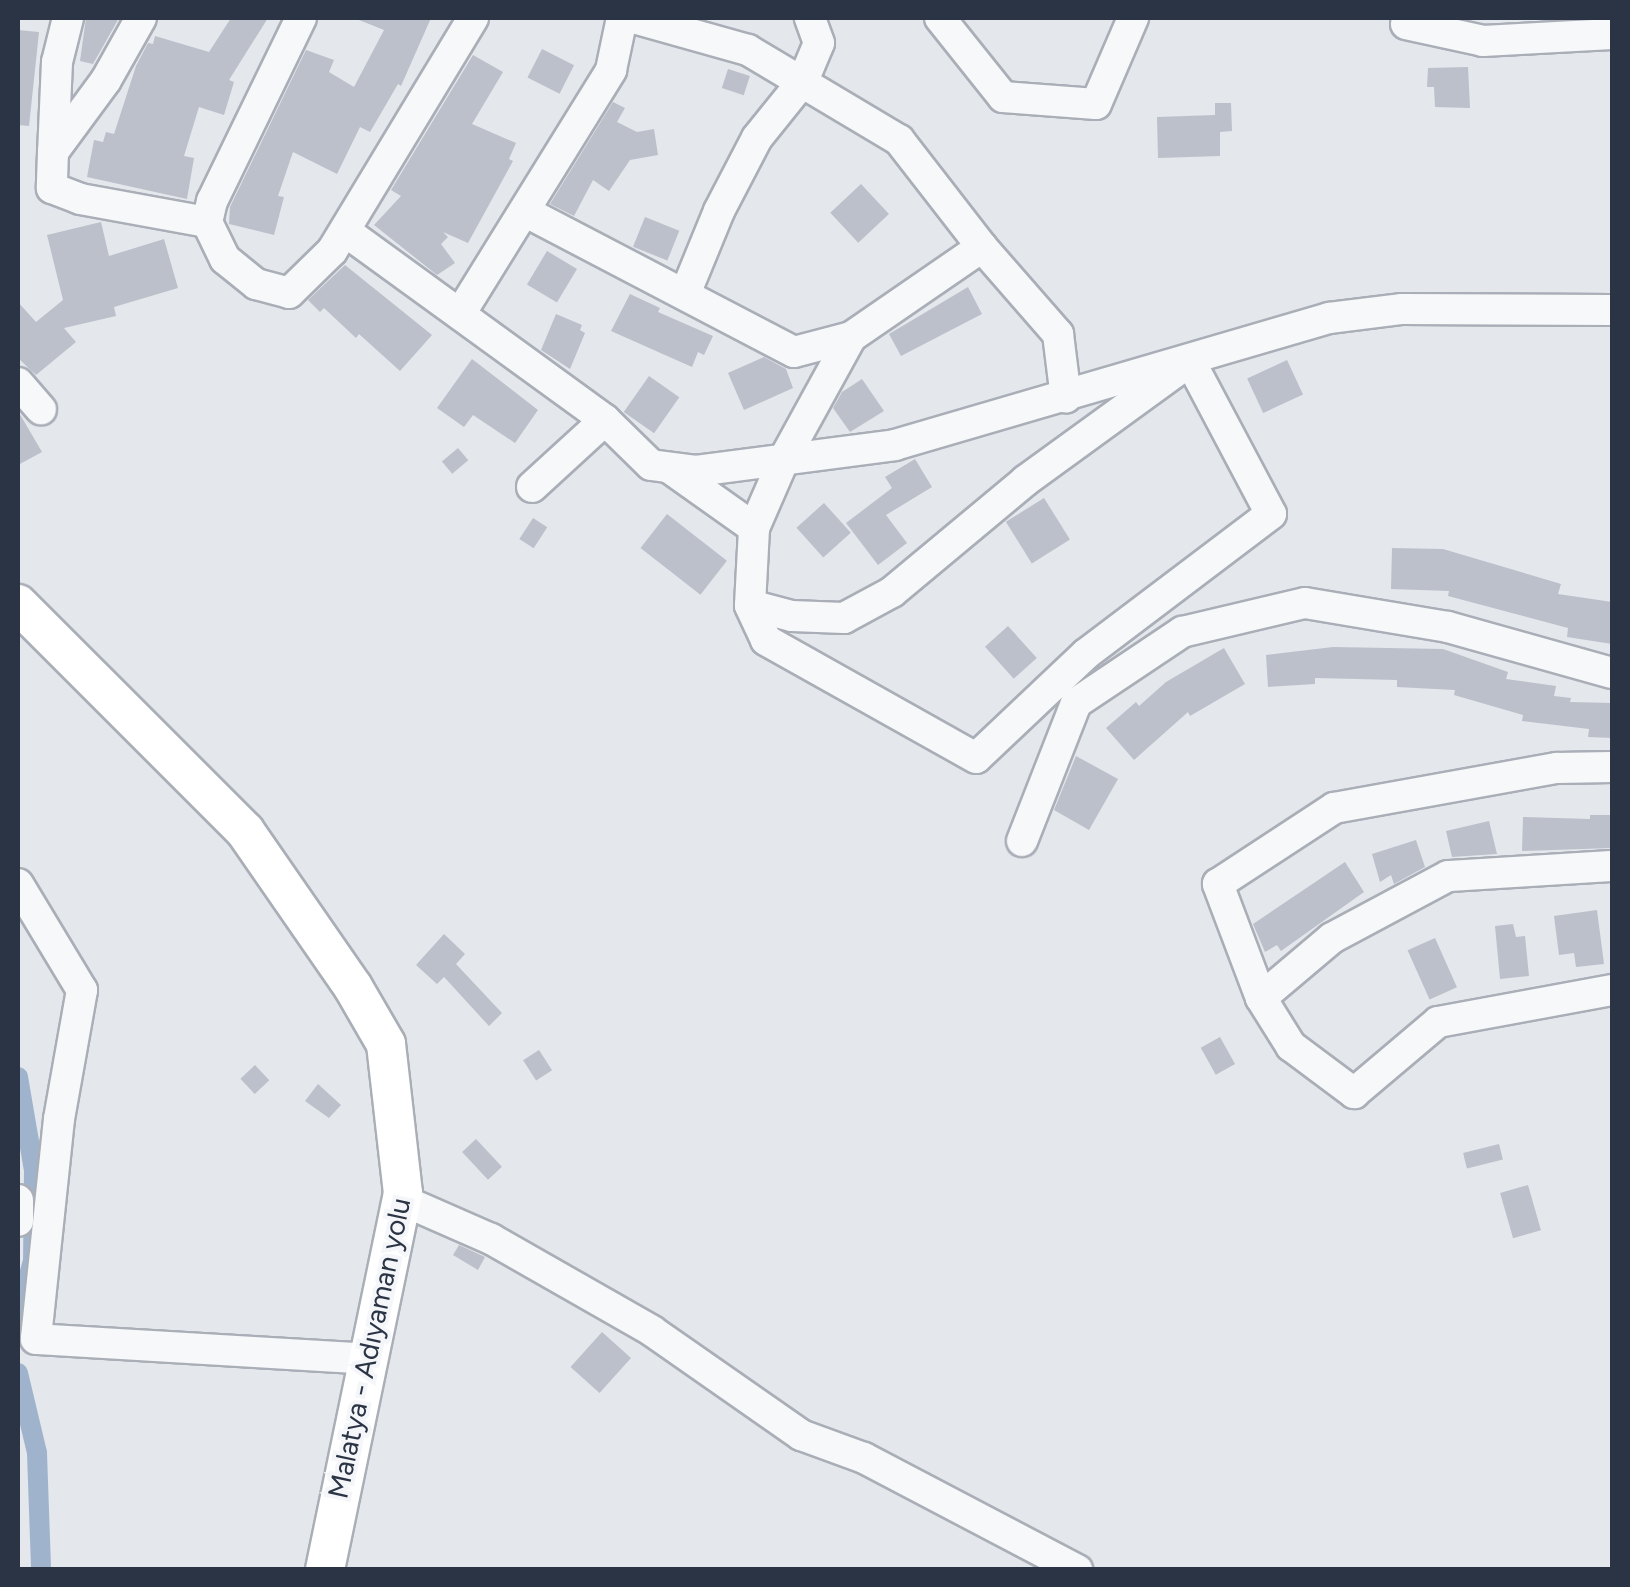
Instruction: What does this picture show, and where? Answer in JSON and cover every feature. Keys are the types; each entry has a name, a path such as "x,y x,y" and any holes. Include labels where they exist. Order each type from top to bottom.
{"main road":[{"name":"Malatya - Adıyaman yolu","path":"18,604 245,830 354,987 386,1044 402,1200 325,1570"}],"street":[{"path":"68,18 57,62 52,188 80,199 207,222"},
{"path":"53,152 106,80 141,18"},
{"path":"302,18 212,201 207,222 225,259 256,284 289,293 332,251 474,18"},
{"path":"460,314 610,70 622,18"},
{"path":"634,18 748,50 899,140 1058,334 1066,398"},
{"path":"685,294 719,211 758,138 803,82 819,43 810,18"},
{"path":"940,18 1003,96 1096,104 1133,18"},
{"path":"1406,24 1483,41 1612,34"},
{"path":"526,212 794,352 852,338 982,246"},
{"path":"345,231 606,420 650,464 696,471 896,445 1329,318 1402,309 1612,310"},
{"path":"852,338 784,460 754,528 750,606 766,640 976,758 1086,654 1272,514 1190,361"},
{"path":"750,606 792,616 844,618 892,592 1024,481 1190,361"},
{"path":"18,383 40,409"},
{"path":"532,487 606,420"},
{"path":"668,467 754,528"},
{"path":"1022,841 1076,703 1182,632 1304,603 1448,627 1612,673"},
{"path":"1612,767 1558,768 1334,808 1218,884 1261,998 1291,1046 1354,1092 1438,1022 1612,990"},
{"path":"1261,998 1332,938 1448,876 1612,866"},
{"path":"18,884 82,990 59,1120 36,1339 369,1359"},
{"path":"402,1200 491,1238 652,1332 802,1435 864,1458 1078,1570"}],"building":[{"path":"86,18 119,18 93,64 80,61"},
{"path":"231,18 268,18 229,80 234,82 224,115 199,107 184,156 194,158 187,199 87,177 94,140 103,142 106,132 114,134 136,66 148,43 153,44 155,36 209,52"},
{"path":"354,18 431,18 401,86 398,84 370,132 360,127 337,174 293,152 278,196 284,197 274,235 229,224 230,207 306,50 334,60 329,72 354,87 384,30"},
{"path":"18,30 39,32 29,126 18,125"},
{"path":"542,49 574,65 560,94 527,78"},
{"path":"473,55 503,72 472,124 516,143 509,159 513,161 468,243 443,232 448,237 441,244 455,263 437,275 374,225 401,196 391,190"},
{"path":"1468,67 1470,108 1435,107 1434,87 1427,87 1428,68"},
{"path":"728,69 750,76 744,95 722,88"},
{"path":"613,102 625,108 617,122 637,132 654,129 658,155 630,160 609,191 593,180 574,216 550,204"},
{"path":"1215,103 1231,103 1232,131 1220,132 1220,156 1158,158 1157,117 1215,115"},
{"path":"861,184 889,214 858,243 830,213"},
{"path":"645,217 679,231 667,261 633,247"},
{"path":"101,222 109,256 164,239 178,288 114,307 116,316 64,328 76,342 36,375 18,358 18,302 36,322 63,300 47,235"},
{"path":"547,251 577,269 557,302 527,284"},
{"path":"345,265 432,335 400,371 359,334 356,338 324,308 320,312 308,300"},
{"path":"968,287 982,314 901,356 889,334"},
{"path":"630,294 660,308 658,312 713,336 704,355 698,352 692,367 611,331"},
{"path":"556,314 582,325 580,330 585,333 570,369 541,350"},
{"path":"764,357 786,369 793,388 744,410 728,373"},
{"path":"472,359 538,410 515,443 473,415 464,427 437,408"},
{"path":"1287,360 1303,394 1263,413 1247,379"},
{"path":"649,376 679,397 654,433 624,412"},
{"path":"862,379 884,411 850,432 833,408 842,392"},
{"path":"18,411 42,452 18,465"},
{"path":"458,448 468,460 452,474 442,461"},
{"path":"915,459 932,487 886,515 907,543 878,565 846,523 892,488 885,477"},
{"path":"1044,498 1070,540 1032,563 1006,522"},
{"path":"824,503 851,533 823,557 797,528"},
{"path":"667,514 727,561 700,595 641,548"},
{"path":"533,518 547,527 534,548 519,539"},
{"path":"1392,548 1443,549 1561,584 1558,594 1612,602 1612,644 1567,637 1568,628 1448,596 1449,591 1391,589"},
{"path":"1008,626 1037,658 1014,679 985,647"},
{"path":"1333,647 1443,649 1508,672 1506,679 1556,686 1554,696 1571,698 1570,702 1612,703 1612,738 1588,737 1589,729 1522,721 1523,715 1454,695 1455,690 1397,687 1397,680 1315,678 1315,684 1268,687 1266,655"},
{"path":"1224,648 1245,684 1190,716 1188,712 1134,760 1106,728 1136,702 1139,706 1166,682"},
{"path":"1076,756 1118,779 1089,830 1054,810"},
{"path":"1590,815 1612,815 1612,848 1522,851 1523,817 1590,819"},
{"path":"1489,821 1497,854 1452,857 1446,831"},
{"path":"1416,840 1425,867 1394,884 1391,875 1380,882 1372,854"},
{"path":"1345,862 1364,892 1281,951 1277,945 1265,952 1253,924"},
{"path":"1597,910 1604,964 1576,967 1574,953 1559,955 1554,916"},
{"path":"1513,924 1516,937 1525,936 1529,976 1500,979 1495,926"},
{"path":"444,934 465,954 456,964 502,1013 489,1026 444,977 437,984 416,965"},
{"path":"1435,938 1457,987 1430,1000 1408,950"},
{"path":"1220,1037 1235,1064 1216,1075 1201,1048"},
{"path":"539,1050 552,1070 536,1080 523,1060"},
{"path":"255,1065 269,1080 255,1094 240,1079"},
{"path":"318,1084 341,1105 329,1118 305,1101"},
{"path":"476,1139 502,1167 488,1180 462,1152"},
{"path":"1499,1144 1503,1160 1467,1168 1463,1153"},
{"path":"1528,1185 1541,1230 1513,1238 1500,1193"},
{"path":"459,1245 485,1257 478,1270 453,1255"},
{"path":"602,1332 631,1358 600,1393 571,1367"}],"waterway":[{"path":"18,1077 34,1171 33,1261 18,1313"},
{"path":"18,1373 37,1453 41,1570"}]}
